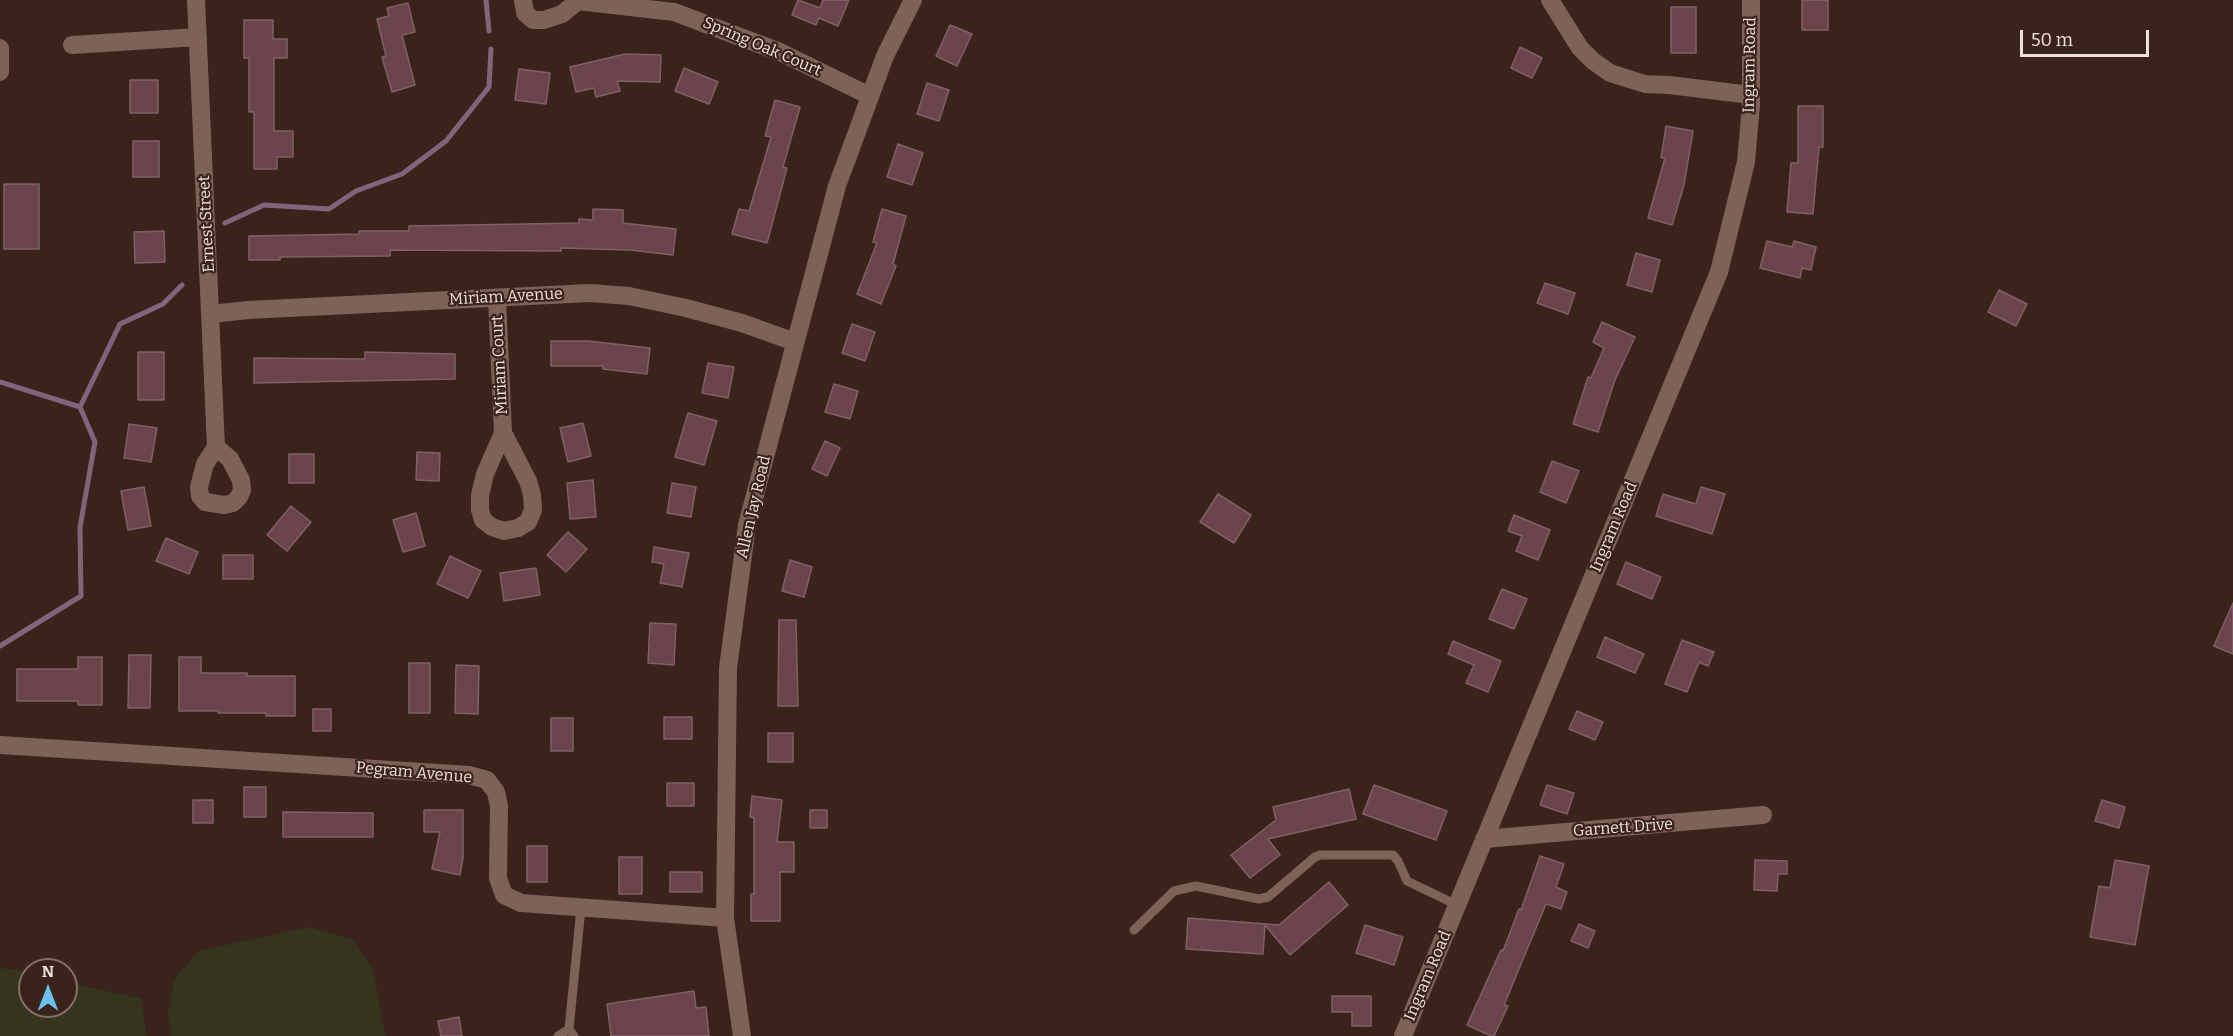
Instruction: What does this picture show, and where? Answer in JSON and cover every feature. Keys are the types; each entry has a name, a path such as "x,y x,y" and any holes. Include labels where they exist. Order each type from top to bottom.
{"street":[{"name":"Ernest Street","path":"196,0 216,447"},
{"name":"Spring Oak Court","path":"523,0 525,13 533,20 544,20 562,14 578,0 674,12 780,52 870,96"},
{"name":"Allen Jay Road","path":"742,1036 725,918 728,668 732,622 747,525 837,186 885,56 913,0"},
{"path":"1550,0 1580,48 1593,61 1610,72 1645,84 1751,95"},
{"name":"Ingram Road","path":"1403,1036 1719,272 1746,162 1751,95 1751,0"},
{"path":"72,45 198,37"},
{"path":"0,48 0,72"},
{"name":"Miriam Avenue","path":"211,314 248,310 590,293 629,296 686,308 742,323 795,342"},
{"name":"Miriam Court","path":"497,297 503,433 528,481 533,510 528,522 518,528 504,531 483,520 480,510 480,495 485,474 503,433"},
{"name":"Pegram Avenue","path":"0,745 469,775 487,780 496,792 500,824 498,878 504,894 520,903 725,918"},
{"name":"Garnett Drive","path":"1484,839 1763,815"}],"lane":[{"path":"1134,930 1174,891 1196,886 1259,899 1268,897 1320,855 1393,855 1407,881 1457,905"},
{"path":"558,1036 572,1033 581,908"}],"shaded area":[{"path":"309,927 352,939 373,968 385,1036 171,1036 168,1013 174,980 198,951"},
{"path":"5,968 18,971 18,1018 78,1018 78,985 142,999 146,1036 0,1036 0,970"}],"building":[{"path":"798,0 820,8 823,0 849,0 838,26 819,18 816,25 792,15"},
{"path":"1802,0 1828,0 1828,30 1802,30"},
{"path":"408,3 415,32 402,35 415,85 392,92 382,57 386,56 377,19 389,16 387,8"},
{"path":"1671,7 1696,7 1696,53 1671,53"},
{"path":"244,20 273,20 273,39 287,39 287,58 274,58 274,131 293,131 293,157 277,157 277,169 254,169 254,112 249,112 249,58 244,58"},
{"path":"950,25 972,34 957,66 936,56"},
{"path":"1520,47 1542,58 1532,78 1511,68"},
{"path":"625,54 661,55 660,82 617,81 620,91 596,97 594,88 576,92 570,67"},
{"path":"684,68 718,82 709,104 675,91"},
{"path":"519,69 550,73 546,104 515,100"},
{"path":"130,80 158,80 158,113 130,113"},
{"path":"927,83 949,90 939,121 917,114"},
{"path":"775,100 800,107 783,167 787,168 767,243 732,234 739,209 749,211 771,137 765,136"},
{"path":"1798,106 1823,106 1823,147 1819,147 1813,214 1787,212 1791,163 1798,163"},
{"path":"1666,126 1693,131 1684,185 1672,225 1648,218 1665,158 1661,158"},
{"path":"133,141 159,141 159,177 133,177"},
{"path":"898,144 923,153 912,185 887,177"},
{"path":"4,184 39,184 39,249 4,249"},
{"path":"593,209 623,210 623,223 676,229 673,255 630,250 561,248 561,251 390,250 390,256 280,257 280,260 249,260 249,236 409,231 409,226 579,223 579,219 593,220"},
{"path":"882,209 906,216 893,264 896,266 881,304 857,294 877,243 873,242"},
{"path":"164,231 165,262 135,263 134,232"},
{"path":"1767,241 1792,247 1794,241 1816,247 1811,270 1802,268 1800,278 1760,268"},
{"path":"1636,253 1660,260 1652,292 1627,285"},
{"path":"1545,283 1575,293 1568,314 1537,303"},
{"path":"1999,290 2027,304 2016,326 1988,312"},
{"path":"1602,322 1635,337 1615,380 1598,432 1573,424 1588,377 1591,378 1604,348 1593,342"},
{"path":"852,324 875,332 865,361 842,353"},
{"path":"551,341 588,341 650,348 647,374 603,369 603,366 551,366"},
{"path":"138,352 164,352 164,400 138,400"},
{"path":"365,352 455,354 455,379 254,383 254,358 365,359"},
{"path":"708,363 734,367 728,398 702,393"},
{"path":"834,384 858,391 850,419 825,412"},
{"path":"688,413 717,421 704,465 675,457"},
{"path":"583,423 591,456 568,462 560,428"},
{"path":"129,424 157,428 151,462 124,458"},
{"path":"825,441 840,448 827,476 812,469"},
{"path":"417,452 440,453 439,481 416,480"},
{"path":"289,454 314,454 314,483 289,483"},
{"path":"1552,461 1579,471 1566,503 1540,492"},
{"path":"593,480 596,517 570,519 567,483"},
{"path":"672,483 696,487 691,517 667,513"},
{"path":"144,487 151,526 128,530 121,491"},
{"path":"1701,487 1725,494 1712,534 1656,516 1663,494 1696,504"},
{"path":"1218,494 1251,515 1234,543 1200,522"},
{"path":"291,506 311,522 287,551 267,535"},
{"path":"416,513 425,546 403,552 393,520"},
{"path":"1514,515 1550,530 1538,560 1516,551 1522,536 1508,531"},
{"path":"568,532 587,549 566,572 547,555"},
{"path":"166,538 198,552 189,574 156,561"},
{"path":"654,547 689,553 682,587 660,583 664,564 652,562"},
{"path":"223,555 253,555 253,579 223,579"},
{"path":"450,556 481,571 468,598 437,584"},
{"path":"790,560 812,567 804,597 782,591"},
{"path":"1626,562 1661,577 1652,599 1617,584"},
{"path":"536,568 540,595 504,601 500,573"},
{"path":"1502,589 1527,599 1514,629 1489,619"},
{"path":"2233,603 2233,654 2214,646"},
{"path":"779,620 796,620 798,706 778,706"},
{"path":"650,623 676,624 674,665 648,663"},
{"path":"1605,637 1644,654 1635,673 1597,657"},
{"path":"1682,640 1714,652 1708,666 1699,662 1687,692 1665,684"},
{"path":"1453,641 1501,661 1488,692 1466,683 1474,665 1448,654"},
{"path":"129,655 151,655 150,708 128,708"},
{"path":"78,657 102,657 102,705 78,705 78,701 17,701 17,669 78,669"},
{"path":"179,657 201,657 201,673 295,676 295,716 179,711"},
{"path":"409,663 430,663 430,713 409,713"},
{"path":"456,665 479,666 478,714 455,713"},
{"path":"313,709 331,709 331,731 313,731"},
{"path":"1577,711 1603,722 1595,740 1569,729"},
{"path":"664,717 692,717 692,739 664,739"},
{"path":"551,718 573,718 573,751 551,751"},
{"path":"768,733 793,733 793,762 768,762"},
{"path":"667,783 694,783 694,806 667,806"},
{"path":"1374,785 1447,811 1436,840 1363,814"},
{"path":"1547,785 1574,793 1567,814 1540,805"},
{"path":"244,787 266,787 266,817 244,817"},
{"path":"1349,789 1356,819 1268,839 1280,855 1250,878 1231,855 1276,820 1273,807"},
{"path":"752,796 782,800 777,842 794,842 794,872 780,872 780,921 751,921 751,894 754,894 754,818 750,817"},
{"path":"193,800 213,800 213,823 193,823"},
{"path":"2102,800 2125,807 2119,828 2095,821"},
{"path":"424,810 463,810 463,858 460,875 432,869 440,832 424,832"},
{"path":"810,810 827,810 827,828 810,828"},
{"path":"283,812 373,813 373,837 283,837"},
{"path":"527,846 547,846 547,882 527,882"},
{"path":"1540,856 1564,864 1556,887 1567,892 1561,909 1546,904 1504,1005 1508,1006 1494,1036 1491,1036 1467,1025 1501,950 1503,951 1519,909 1521,910"},
{"path":"619,857 642,857 642,894 619,894"},
{"path":"1755,860 1787,861 1787,874 1778,874 1777,891 1754,890"},
{"path":"2115,860 2149,866 2135,945 2090,937 2099,886 2110,888"},
{"path":"670,872 702,872 702,892 670,892"},
{"path":"1329,882 1348,905 1290,955 1265,925 1263,954 1186,949 1188,918 1279,925"},
{"path":"1579,924 1595,931 1588,948 1571,941"},
{"path":"1365,925 1403,937 1394,965 1356,953"},
{"path":"694,991 696,1008 706,1007 709,1036 611,1036 607,1004"},
{"path":"1332,996 1371,996 1371,1026 1352,1026 1352,1012 1332,1012"},
{"path":"459,1017 462,1036 441,1036 438,1021"}],"waterway":[{"path":"486,0 489,31"},
{"path":"225,223 264,205 329,209 356,191 402,174 446,141 489,87 491,49"},
{"path":"0,382 80,407 120,324 163,304 182,285"},
{"path":"0,646 81,596 80,527 95,442 80,407"}]}
